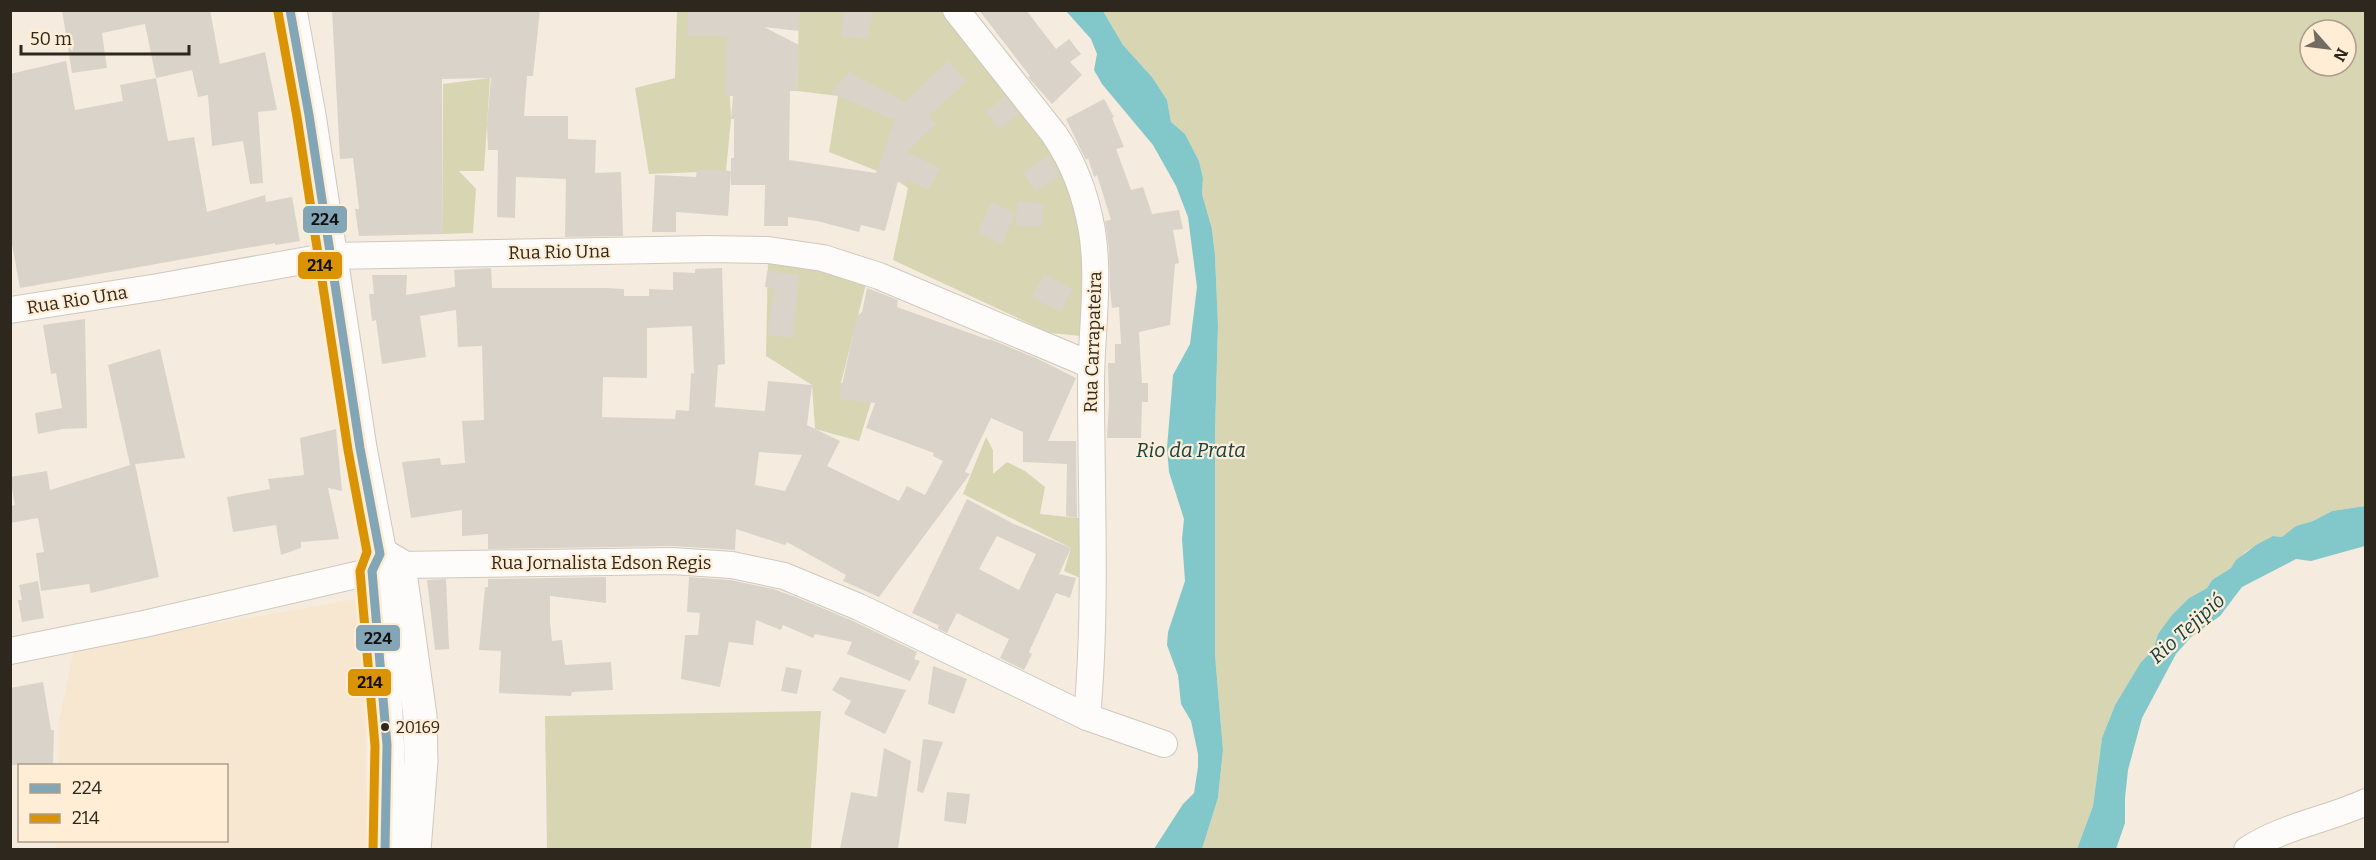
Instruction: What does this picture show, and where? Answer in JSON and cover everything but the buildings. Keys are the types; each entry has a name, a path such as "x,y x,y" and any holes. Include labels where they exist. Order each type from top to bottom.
{"main road":[{"path":"290,10 309,115 360,448 420,716 421,761 414,849"},
{"path":"384,563 388,753 388,817 385,849"}],"street":[{"name":"Rua Carrapateira","path":"956,10 1054,134 1074,169 1092,230 1095,262 1091,365 1092,659 1087,717"},
{"name":"Rua Rio Una","path":"10,310 158,287 330,256 709,249 779,251 823,258 879,276 1091,365"},
{"name":"Rua Jornalista Edson Regis","path":"10,651 144,624 384,563 672,561 732,565 784,576 859,607 1087,717 1164,744"},
{"path":"2247,849 2259,841 2366,802"}],"shaded area":[{"path":"677,11 688,11 688,36 727,36 731,119 726,171 649,174 635,88 675,78"},
{"path":"799,11 944,11 1059,154 1090,263 1081,336 1050,333 893,260 908,188 890,176 829,152 838,96 797,91"},
{"path":"1103,11 2365,11 2365,506 2332,511 2297,526 2282,537 2273,536 2245,552 2231,568 2212,580 2207,588 2189,598 2172,616 2158,634 2153,650 2141,662 2115,705 2102,738 2093,806 2077,849 1202,849 1218,798 1223,750 1215,655 1215,433 1218,325 1215,255 1212,229 1202,194 1203,178 1199,161 1185,134 1171,122 1167,100 1152,77 1123,45"},
{"path":"490,78 484,171 459,171 476,189 473,233 443,234 443,84"},
{"path":"768,256 867,280 841,383 875,390 859,441 815,429 812,385 766,356"},
{"path":"986,437 993,450 993,474 1007,462 1025,471 1045,487 1040,514 1087,519 1085,580 1064,571 1071,548 963,494"},
{"path":"356,599 366,729 367,842 365,849 55,850 56,842 228,842 228,764 58,764 59,722 74,648"},
{"path":"821,711 811,849 547,849 545,716"}],"water":[{"name":"Rio da Prata","path":"1066,11 1103,11 1123,45 1152,77 1167,100 1171,122 1185,134 1199,161 1203,178 1202,194 1212,229 1218,325 1215,433 1215,655 1223,750 1218,798 1202,849 1154,849 1183,804 1194,793 1198,767 1198,754 1191,721 1181,704 1178,675 1167,645 1168,632 1185,581 1182,539 1184,519 1169,472 1167,448 1173,375 1190,344 1197,287 1188,217 1176,186 1153,145 1102,84 1094,70 1097,54 1091,39"},
{"name":"Rio Tejipió","path":"2365,506 2365,546 2311,561 2296,559 2242,587 2220,616 2191,637 2176,654 2142,718 2128,770 2125,823 2116,849 2077,849 2093,806 2102,738 2115,705 2141,662 2153,650 2158,634 2172,615 2189,598 2207,588 2212,580 2231,568 2236,560 2256,545 2273,536 2282,537 2296,526 2313,521 2332,511"}],"transit line":[{"name":"224","path":"290,10 309,115 360,448 380,554 372,571 387,745 385,850"},
{"name":"214","path":"278,12 297,117 348,450 367,552 360,571 375,746 373,849"}],"place":[{"name":"20169","path":"385,727"}]}
